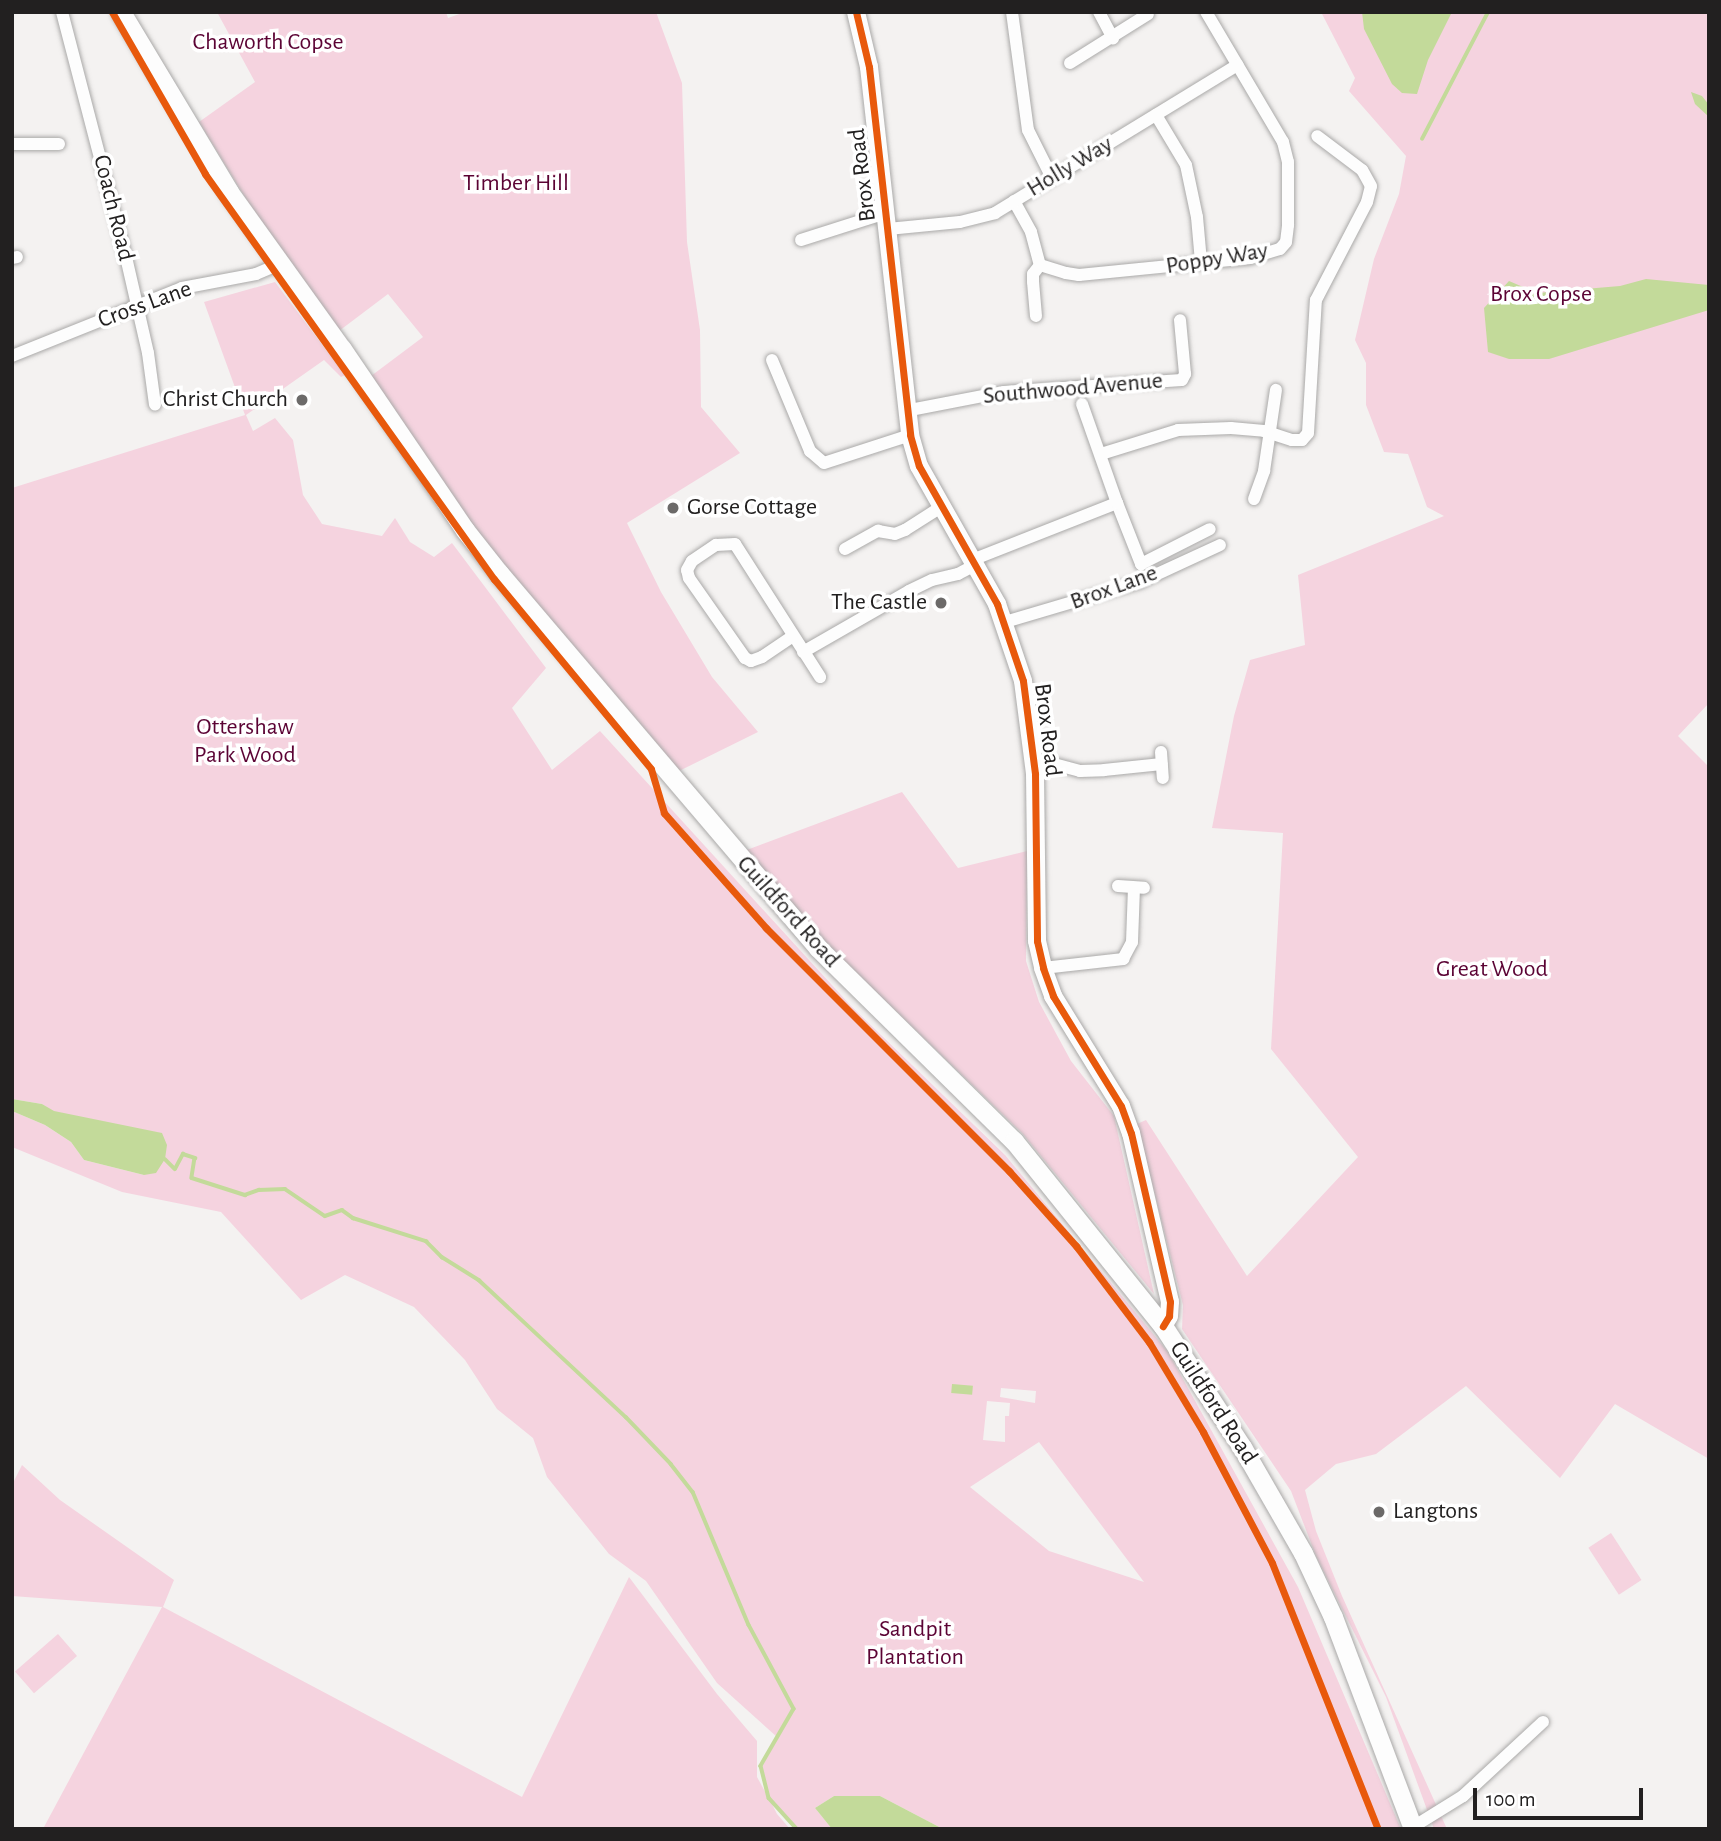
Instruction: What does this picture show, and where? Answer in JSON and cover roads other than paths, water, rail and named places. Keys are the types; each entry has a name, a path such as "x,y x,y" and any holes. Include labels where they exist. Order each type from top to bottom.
{"main road":[{"name":"Guildford Road","path":"121,12 229,192 342,349 465,530 818,948 1014,1141 1163,1326 1248,1457 1303,1553 1333,1617 1413,1828"}],"street":[{"name":"Coach Road","path":"62,12 137,306 155,405"},
{"name":"Brox Road","path":"856,12 869,67 905,411 910,435 919,466 974,562 1004,622 1023,681 1034,767 1038,941 1043,968 1057,1003 1121,1106 1132,1133 1168,1290 1170,1316 1163,1326"},
{"path":"1013,12 1028,130 1052,178"},
{"path":"1099,12 1113,38"},
{"path":"1206,12 1237,65"},
{"path":"1070,63 1148,15"},
{"name":"Holly Way","path":"805,242 887,221 972,219 995,213 1237,65"},
{"name":"Poppy Way","path":"1040,265 1079,275 1263,256 1286,242 1288,162 1283,142 1237,65"},
{"path":"1156,115 1186,165 1197,217 1201,262"},
{"path":"1101,454 1178,430 1231,428 1269,433 1292,440 1302,440 1308,433 1316,300 1371,193 1370,180 1362,170 1317,135"},
{"path":"12,144 60,144"},
{"path":"1014,201 1031,232 1040,265 1033,274 1032,282 1035,316"},
{"name":"Cross Lane","path":"12,356 182,288 256,274 280,264"},
{"name":"Southwood Avenue","path":"905,411 1004,391 1182,380 1185,374 1180,320"},
{"path":"772,360 810,451 824,463 910,435"},
{"path":"1254,499 1264,471 1276,390"},
{"path":"1082,404 1140,564 1210,529"},
{"path":"803,652 932,580 958,575 974,562 1117,503"},
{"path":"845,549 877,531 895,534 905,530 941,507"},
{"path":"793,636 762,657 751,661 745,658 689,578 687,570 692,561 716,545 735,544 820,677"},
{"name":"Brox Lane","path":"1004,622 1140,582 1220,545"},
{"path":"1034,767 1054,764 1092,771 1161,758 1163,778"},
{"path":"1043,968 1122,959 1132,942 1139,888 1118,886"},
{"path":"1413,1828 1464,1796 1543,1721"}],"waterway":[{"path":"1422,139 1488,12"},
{"path":"165,1159 175,1169 183,1154 195,1158 192,1178 245,1195 259,1190 285,1189 325,1216 342,1210 353,1218 426,1241 442,1257 479,1280 626,1417 671,1464 693,1492 749,1625 794,1709 761,1766 769,1798 797,1829"}],"place":[{"name":"Christ Church","path":"302,400"},
{"name":"Gorse Cottage","path":"673,508"},
{"name":"The Castle","path":"941,603"},
{"name":"Langtons","path":"1379,1512"}],"park label":[{"name":"Chaworth Copse","path":"268,43"},
{"name":"Timber Hill","path":"516,184"},
{"name":"Brox Copse","path":"1541,295"},
{"name":"Ottershaw Park Wood","path":"245,742"},
{"name":"Great Wood","path":"1492,970"},
{"name":"Sandpit Plantation","path":"915,1644"}]}
